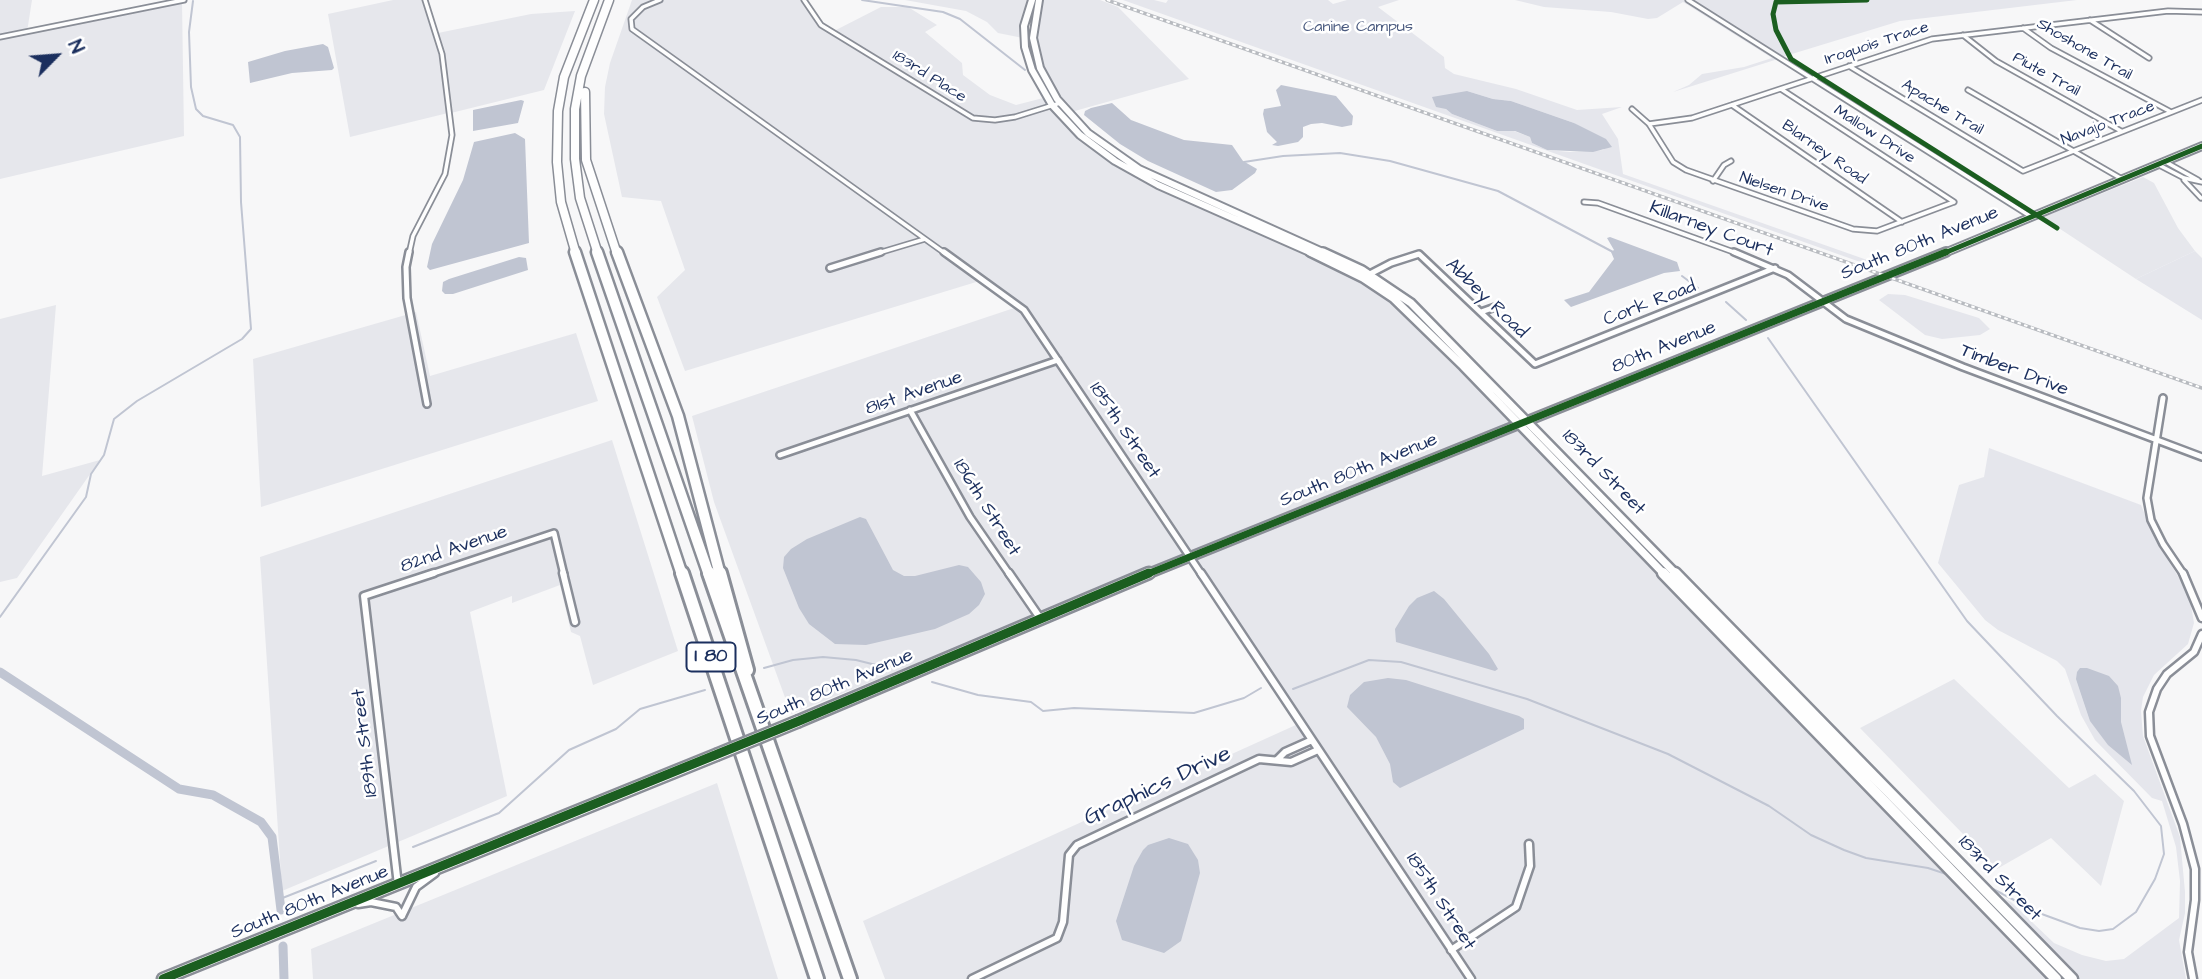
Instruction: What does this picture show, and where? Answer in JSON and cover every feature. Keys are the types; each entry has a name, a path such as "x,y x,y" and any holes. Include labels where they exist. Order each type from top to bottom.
{"highway":[{"name":"I 80","path":"594,0 564,77 558,111 557,162 561,202 577,259 817,979"},
{"name":"I 80","path":"609,0 587,59 575,109 575,159 580,198 850,979"},
{"path":"587,59 583,108 586,160 617,253 678,416 715,558 741,642 753,704"}],"street":[{"path":"0,37 184,0"},
{"path":"425,0 442,54 452,135 445,174 413,236 406,267 407,298 427,404"},
{"name":"185th Street","path":"660,0 643,7 631,19 632,29 1020,307 1407,879 1471,979"},
{"name":"183rd Place","path":"804,0 821,25 973,118 1005,119 1056,104"},
{"name":"183rd Street","path":"1032,0 1024,26 1025,47 1037,81 1056,104 1088,133 1139,169 1366,276 1396,292 1427,318 1523,422 2056,979"},
{"name":"183rd Street","path":"1039,0 1033,26 1036,57 1056,104"},
{"path":"1688,0 2030,216"},
{"name":"Iroquois Trace","path":"1649,124 1692,118 1928,40 2168,12 2202,12"},
{"path":"2090,20 2127,47 2149,58"},
{"name":"Shoshone Trail","path":"2022,28 2051,48 2171,112"},
{"name":"Piute Trail","path":"1963,35 1996,61 2122,131"},
{"name":"Apache Trail","path":"1849,66 2023,171"},
{"name":"Mallow Drive","path":"1781,88 1954,202"},
{"path":"1968,90 2122,179"},
{"name":"Navajo Trace","path":"2023,171 2202,100"},
{"name":"Blarney Road","path":"1732,105 1902,222"},
{"path":"1632,109 1649,124 1673,162 1665,164"},
{"name":"South 80th Avenue","path":"1821,301 2202,146"},
{"name":"Nielsen Drive","path":"1673,162 1713,181 1853,229 1874,231 1954,202"},
{"path":"1713,181 1724,165 1731,162"},
{"path":"2160,163 2176,174 2201,200"},
{"path":"2160,163 2201,182"},
{"path":"2176,174 2201,182"},
{"path":"2201,182 2201,200"},
{"name":"Killarney Court","path":"1584,202 1598,203 1775,268 1821,301"},
{"path":"830,268 926,239"},
{"path":"1366,276 1382,266 1419,254"},
{"name":"Abbey Road","path":"1419,254 1535,364"},
{"name":"Cork Road","path":"1535,364 1775,268"},
{"name":"80th Avenue","path":"1523,422 1821,301"},
{"name":"Timber Drive","path":"1821,301 1846,319 1962,368 2202,457"},
{"path":"1481,312 1498,306"},
{"name":"81st Avenue","path":"780,455 1058,360"},
{"path":"2163,398 2147,498 2151,520 2184,574 2202,618"},
{"name":"186th Street","path":"911,410 970,517 1041,619"},
{"name":"183rd Street","path":"1523,422 2072,979"},
{"name":"South 80th Avenue","path":"163,979 799,721 1189,556 1523,422"},
{"name":"82nd Avenue","path":"364,596 554,533 575,622"},
{"name":"189th Street","path":"364,596 398,885"},
{"path":"2193,979 2188,951 2195,900 2195,869 2183,824 2150,736 2150,712 2157,689 2167,674 2194,652 2202,634"},
{"name":"Graphics Drive","path":"1277,760 1285,752 1312,740"},
{"name":"Graphics Drive","path":"972,979 1057,937 1063,922 1069,855 1077,845 1259,760 1291,762 1318,750"},
{"path":"1451,950 1517,907 1530,866 1529,844"},
{"path":"348,906 371,902 396,907 402,916 416,887 448,865"}],"shaded area":[{"path":"0,0 32,0 27,32 0,37"},
{"path":"393,0 423,0 438,41 448,113 350,137 328,14"},
{"path":"632,0 806,0 822,24 834,31 881,7 908,7 937,25 925,32 962,63 963,75 990,95 1016,105 1047,97 1053,107 1094,145 1160,185 1322,257 1400,301 1518,421 1190,553 1023,306 986,279 685,371 657,297 685,270 661,201 622,197 604,114 605,87 610,63"},
{"path":"905,0 1033,0 1028,14 1028,39 998,33 987,22 966,11"},
{"path":"1036,0 1100,0 1118,7 1189,79 1064,114 1042,84 1034,63 1031,13"},
{"path":"182,2 184,136 0,179 0,39"},
{"path":"575,11 544,90 451,113 438,33 531,14"},
{"path":"323,44 328,47 334,68 332,70 292,73 250,83 248,62"},
{"path":"1281,85 1336,96 1353,116 1352,125 1342,127 1311,124 1303,127 1303,137 1298,142 1272,145 1277,142 1267,132 1263,114 1264,109 1281,106 1276,90"},
{"path":"1467,91 1511,101 1574,123 1606,139 1612,147 1593,152 1547,150 1532,143 1530,137 1515,131 1497,131 1436,107 1432,97"},
{"path":"524,101 518,123 473,131 473,110"},
{"path":"1112,103 1131,120 1184,140 1232,145 1243,161 1257,169 1232,190 1216,192 1148,161 1120,144 1084,115 1085,111 1091,108"},
{"path":"515,133 525,139 529,243 430,270 427,267 432,244 463,180 474,142"},
{"path":"2143,177 2154,183 2178,228 2195,251 2136,279 2045,219 2046,216"},
{"path":"1607,238 1677,262 1680,271 1664,273 1571,307 1564,300 1589,292 1614,259 1611,252 1614,250"},
{"path":"519,257 526,258 528,270 453,294 445,294 442,291 443,282 449,279"},
{"path":"56,305 42,476 100,460 17,578 0,582 0,319"},
{"path":"1017,307 1187,555 791,714 714,502 692,416"},
{"path":"416,312 430,376 576,333 598,401 261,507 253,359"},
{"path":"1522,424 2059,979 1476,979 1191,556"},
{"path":"612,440 678,651 593,685 580,636 571,632 560,585 512,603 512,596 470,612 507,796 282,891 260,557"},
{"path":"860,517 866,519 893,570 904,576 915,576 959,565 968,567 981,582 985,594 979,605 969,614 935,629 866,645 835,644 809,624 799,608 783,568 784,557 807,539"},
{"path":"1434,591 1444,599 1498,669 1495,671 1396,642 1395,629 1409,606 1417,598"},
{"path":"2080,668 2109,676 2118,686 2121,722 2132,765 2108,745 2090,721 2076,679"},
{"path":"1388,678 1406,680 1519,716 1524,719 1524,729 1400,788 1393,782 1390,764 1376,737 1347,707 1350,695 1364,682"},
{"path":"1954,679 2069,788 2095,774 2124,801 2101,886 2051,838 1997,869 1860,728"},
{"path":"1298,724 1470,979 885,979 863,921"},
{"path":"717,783 778,979 313,979 311,949"},
{"path":"1169,838 1188,844 1198,860 1200,873 1181,941 1164,953 1122,940 1116,921 1134,866 1143,850 1148,845"}],"green space":[{"name":"Canine Campus","path":"1123,0 1154,0 1166,3 1168,0 1328,0 1333,4 1347,0 1399,0 1378,7 1444,57 1445,68 1454,74 1516,89 1577,110 1622,107 1602,114 1618,139 1623,174 1870,261 1863,263","holes":["1467,91 1511,101 1574,123 1604,150 1547,150 1532,143 1530,137 1514,131 1497,131 1452,114 1446,109"]},
{"path":"1515,0 1684,0 1778,59 1673,92 1689,85 1702,74 1744,67 1772,58 1683,2 1657,18 1648,19 1611,12 1544,7"},
{"path":"1691,0 2077,0 1900,21 1782,57"},
{"path":"2195,251 2202,258 2202,320 2136,279"},
{"path":"1888,294 1905,295 1979,318 1990,329 1980,335 1942,339 1925,335 1879,300"},
{"path":"1989,448 2141,505 2155,539 2189,594 2194,623 2188,644 2154,675 2143,697 2141,711 2143,736 2180,837 2185,913 2179,940 2186,979 2079,979 1996,894 2011,902 2054,943 2082,955 2106,961 2124,959 2179,918 2180,881 2176,847 2162,801 2152,798 2095,740 2081,715 2065,669 2057,661 1998,630 1985,620 1938,563 1959,485 1984,477"}],"waterway":[{"path":"862,0 943,12 960,19 1025,70"},
{"path":"0,617 86,497 91,474 104,455 114,419 137,401 242,339 251,329 241,202 240,137 233,125 203,116 196,109 191,87 189,32 193,1"},
{"path":"1244,162 1283,156 1340,153 1390,161 1498,191 1613,252"},
{"path":"1682,276 1698,288"},
{"path":"1726,302 1746,320"},
{"path":"1768,338 1967,621 2057,716 2134,791 2161,826 2164,854 2155,879 2136,912 2113,929 2099,931 2080,928 2039,913 1993,889"},
{"path":"764,668 793,660 823,657 856,660 880,666"},
{"path":"1293,689 1369,660 1401,662 1527,699 1668,754 1769,806 1811,835 1844,850 1866,858 1928,868 1946,874"},
{"path":"0,672 179,789 213,795 261,822 272,837 281,910"},
{"path":"932,682 978,695 1031,702 1043,711 1074,708 1194,713 1244,698 1261,688"},
{"path":"413,847 499,813 569,750 616,729 640,709 705,690"},
{"path":"280,899 376,861"},
{"path":"283,946 284,979"}],"railway":[{"path":"1107,0 2202,388"}],"cycle path":[{"path":"1867,0 1776,2 1773,14 1776,30 1791,59 2057,228"},
{"path":"163,979 799,721 1189,556 2035,217 2202,146"}]}
